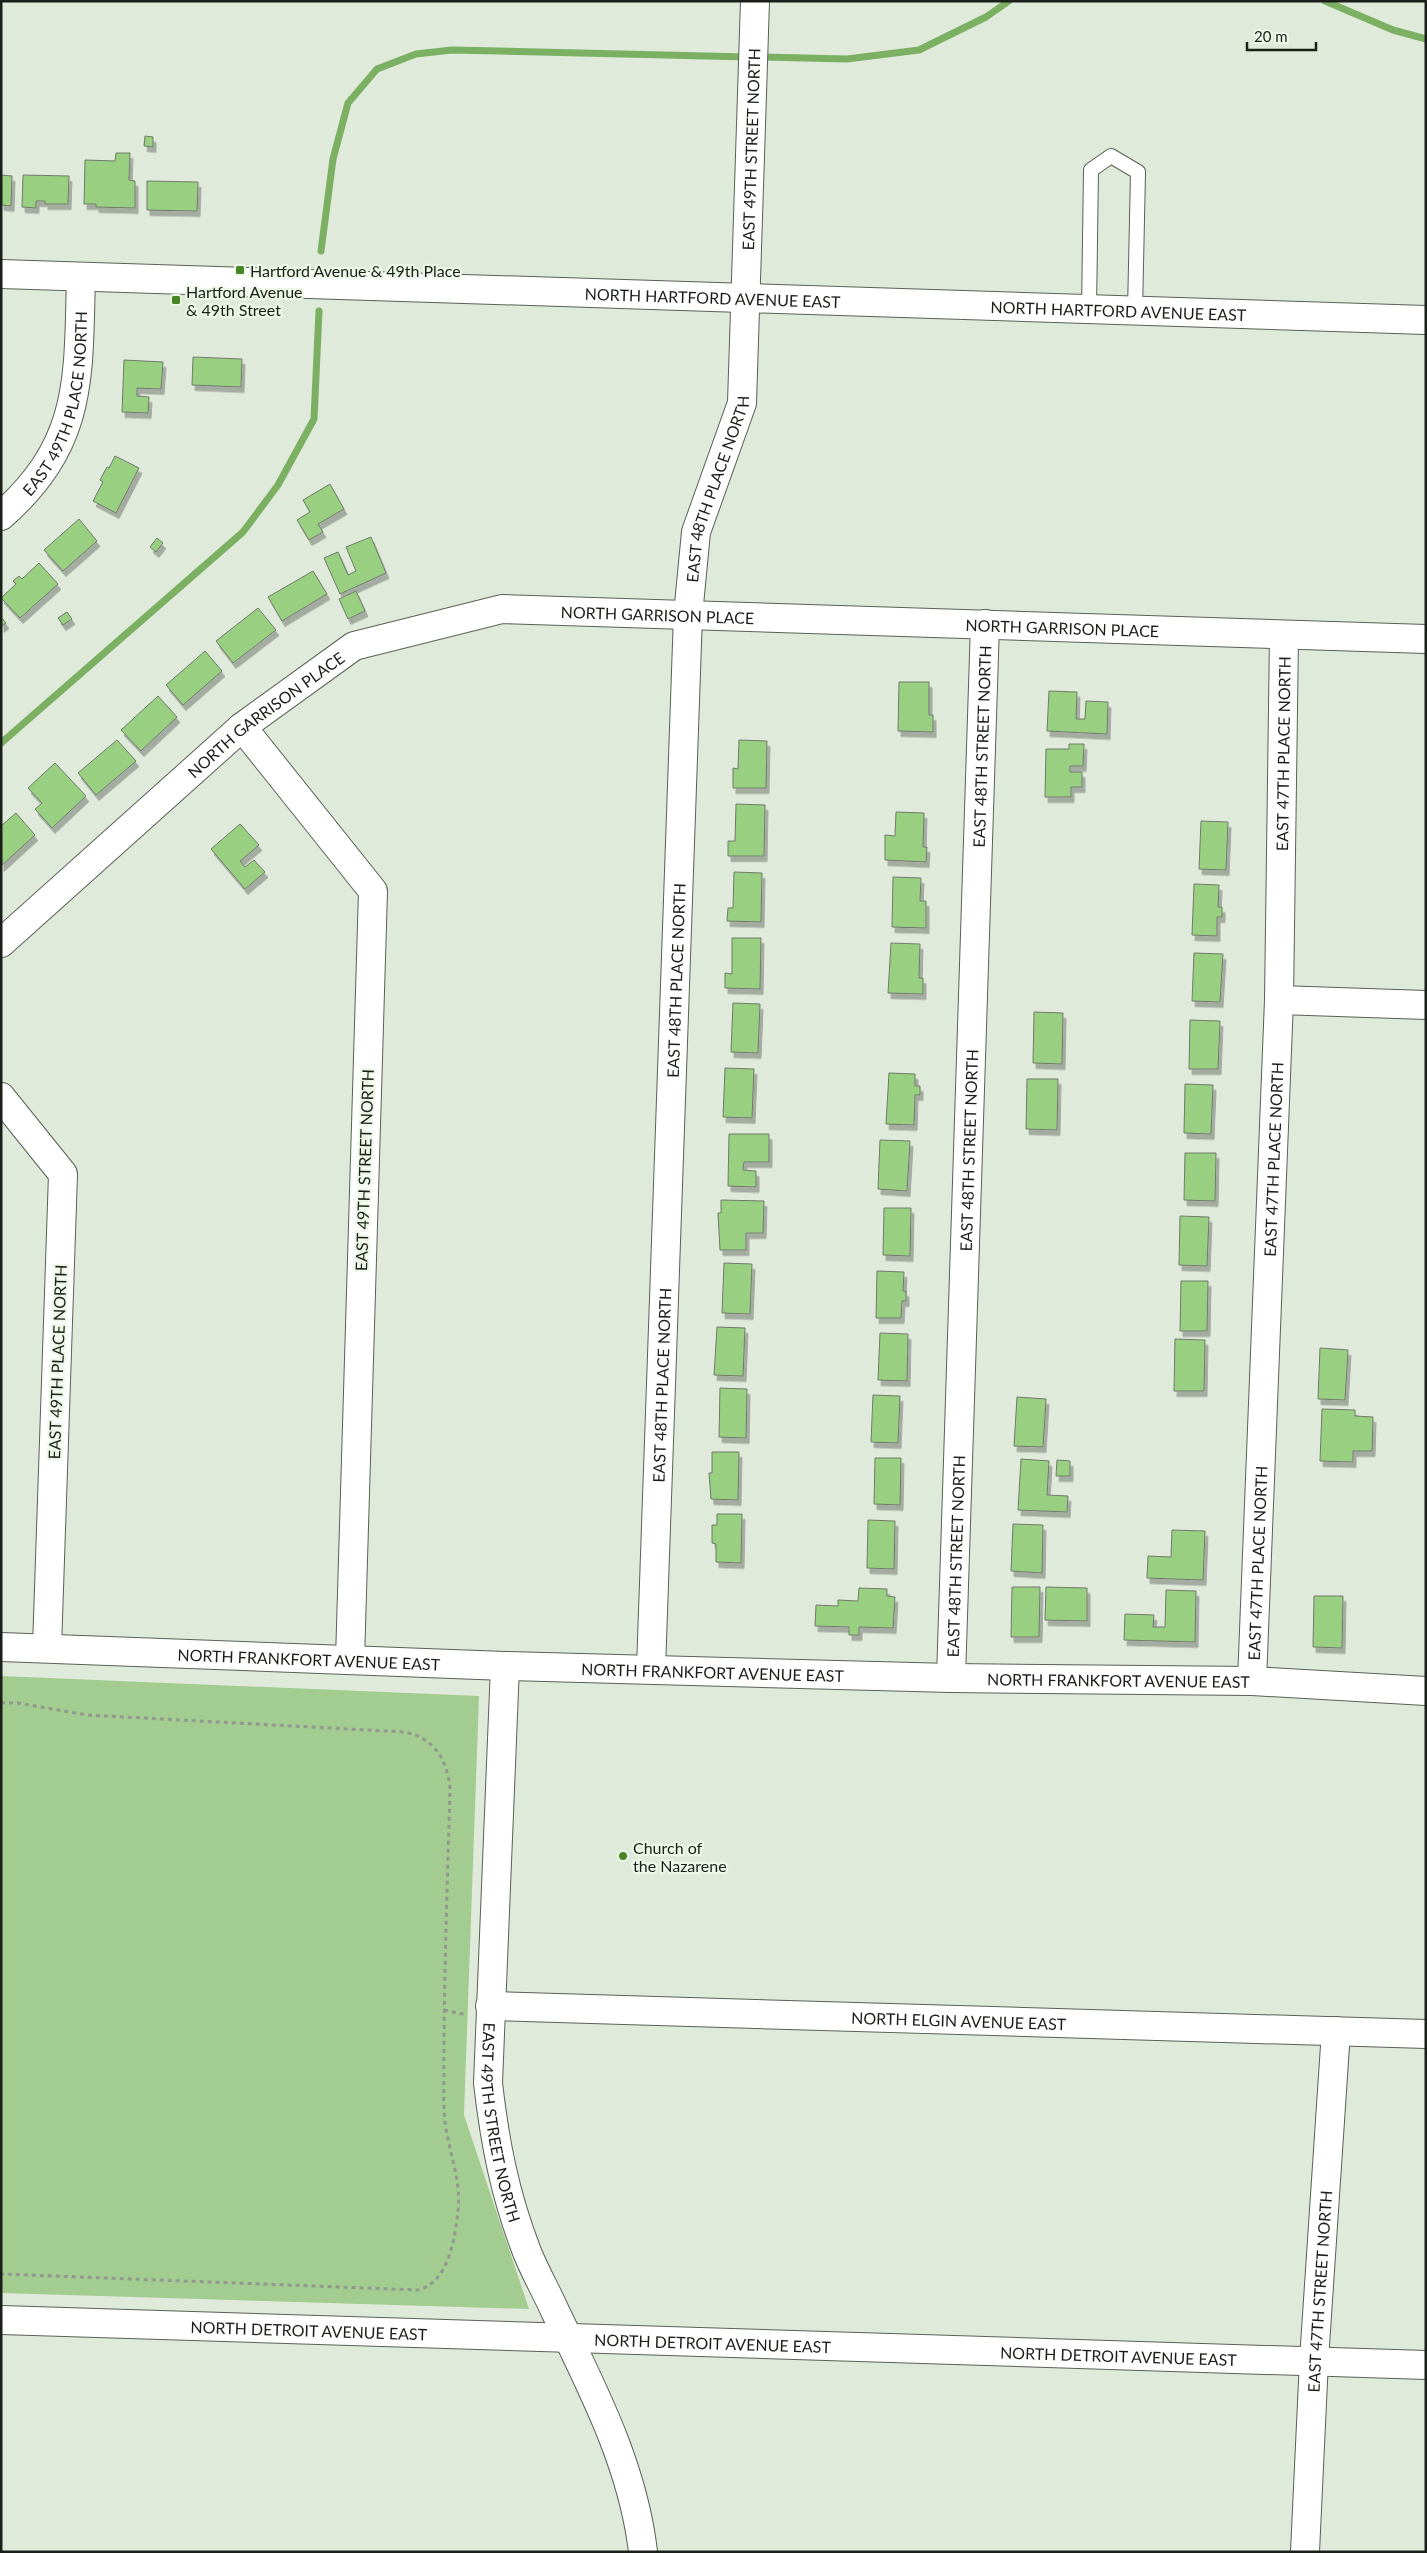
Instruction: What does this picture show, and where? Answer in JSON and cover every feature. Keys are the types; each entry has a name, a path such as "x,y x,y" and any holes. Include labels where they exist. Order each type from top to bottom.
{"street":[{"name":"EAST 49TH STREET NORTH","path":"746,299 755,1"},
{"name":"NORTH HARTFORD AVENUE EAST","path":"1,274 1426,320"},
{"name":"EAST 49TH PLACE NORTH","path":"1,516 26,494 48,465 66,427 74,401 78,370 81,276"},
{"name":"EAST 48TH PLACE NORTH","path":"651,1669 688,615 696,532 742,403 746,299"},
{"name":"NORTH GARRISON PLACE","path":"1,943 242,727 354,646 502,610 985,624 1426,640"},
{"name":"EAST 48TH STREET NORTH","path":"951,1678 985,624"},
{"name":"EAST 47TH PLACE NORTH","path":"1252,1681 1278,1000 1284,635"},
{"name":"EAST 49TH STREET NORTH","path":"242,727 373,891 350,1660"},
{"path":"1278,1000 1426,1005"},
{"name":"EAST 49TH PLACE NORTH","path":"1,1097 63,1174 47,1648"},
{"name":"NORTH FRANKFORT AVENUE EAST","path":"1,1647 505,1666 951,1678 1252,1681 1426,1691"},
{"name":"EAST 49TH STREET NORTH","path":"505,1666 488,2083 496,2147 508,2198 528,2254 616,2441 631,2489 643,2552"},
{"name":"NORTH ELGIN AVENUE EAST","path":"490,2006 1426,2034"},
{"name":"EAST 47TH STREET NORTH","path":"1305,2552 1314,2360 1336,2031"},
{"name":"NORTH DETROIT AVENUE EAST","path":"1,2320 1426,2365"}],"lane":[{"path":"1089,310 1091,170 1111,156 1138,172 1135,312"}],"path":[{"path":"1,1703 18,1703 80,1715 404,1732 425,1739 435,1748 446,1767 450,1788 444,1992 444,2113 457,2179 458,2209 442,2274 432,2285 418,2290 1,2274"}],"green space":[{"path":"1,1676 479,1696 464,2115 529,2309 1,2293"}],"building":[{"path":"145,136 153,137 153,147 144,146"},
{"path":"116,153 130,153 129,180 135,181 135,208 96,207 96,204 84,204 85,160 115,161"},
{"path":"1,175 12,176 11,206 1,205"},
{"path":"23,175 69,176 68,204 45,204 45,201 36,201 36,208 22,207"},
{"path":"147,181 198,182 197,211 147,210"},
{"path":"193,357 242,359 241,387 192,385"},
{"path":"124,360 163,362 161,389 137,388 137,396 149,397 148,413 122,412"},
{"path":"115,456 139,468 116,513 93,501 103,482 100,480"},
{"path":"330,484 344,509 318,524 323,532 309,540 297,520 310,512 303,500"},
{"path":"79,519 97,541 63,571 44,550"},
{"path":"371,537 386,573 340,594 324,558 338,552 348,575 356,571 346,547"},
{"path":"157,538 163,543 156,552 150,547"},
{"path":"39,563 58,584 20,618 1,598 16,584 13,581 19,576 22,579"},
{"path":"313,571 327,594 282,621 268,597"},
{"path":"356,591 365,611 348,619 339,599"},
{"path":"258,608 276,630 233,663 216,641"},
{"path":"67,612 72,619 63,625 58,618"},
{"path":"1,617 6,623 1,627"},
{"path":"205,651 222,671 183,705 166,685"},
{"path":"899,682 929,682 929,715 933,715 933,732 898,731"},
{"path":"1049,691 1077,692 1076,719 1085,719 1086,701 1108,702 1107,734 1047,731"},
{"path":"158,696 177,717 141,751 121,730"},
{"path":"117,740 136,761 96,795 78,773"},
{"path":"739,740 767,741 766,788 733,788 733,768 738,769"},
{"path":"1069,744 1084,744 1083,766 1070,766 1070,772 1082,772 1082,787 1071,787 1071,797 1045,797 1046,749 1069,749"},
{"path":"55,763 86,796 52,828 35,809 42,803 28,788"},
{"path":"736,804 765,805 764,856 728,856 728,841 735,841"},
{"path":"896,812 924,813 923,847 927,847 926,862 885,860 885,835 895,836"},
{"path":"16,813 35,835 1,866 1,826"},
{"path":"1201,821 1228,822 1226,870 1199,869"},
{"path":"240,824 259,845 240,861 245,867 254,860 265,872 245,889 211,849"},
{"path":"734,872 762,873 761,922 727,921 728,908 733,908"},
{"path":"893,877 921,878 920,901 926,901 926,928 892,927"},
{"path":"1194,884 1219,885 1218,907 1222,907 1222,917 1217,917 1217,936 1192,935"},
{"path":"732,938 761,938 760,989 725,988 725,973 732,974"},
{"path":"891,943 920,944 919,978 923,978 923,994 888,993"},
{"path":"1194,953 1223,954 1220,1002 1192,1001"},
{"path":"733,1003 760,1004 758,1053 731,1052"},
{"path":"1034,1012 1063,1013 1062,1064 1033,1063"},
{"path":"1190,1020 1220,1021 1218,1069 1189,1069"},
{"path":"725,1068 754,1069 752,1118 723,1117"},
{"path":"889,1073 915,1074 915,1086 920,1086 920,1095 915,1095 914,1125 886,1124"},
{"path":"1027,1079 1058,1079 1057,1130 1026,1129"},
{"path":"1185,1084 1213,1085 1211,1134 1184,1133"},
{"path":"729,1134 769,1134 769,1162 744,1162 743,1170 756,1171 756,1187 728,1186"},
{"path":"880,1140 910,1141 907,1191 878,1189"},
{"path":"1185,1153 1216,1153 1215,1201 1184,1200"},
{"path":"721,1200 764,1201 763,1233 746,1233 746,1250 720,1250 718,1213 721,1213"},
{"path":"884,1208 911,1208 910,1256 883,1255"},
{"path":"1180,1216 1209,1217 1207,1266 1179,1265"},
{"path":"724,1263 752,1264 750,1314 722,1313"},
{"path":"877,1271 904,1272 903,1291 906,1291 906,1301 902,1301 901,1318 876,1318"},
{"path":"1181,1281 1208,1281 1207,1331 1180,1331"},
{"path":"717,1327 745,1328 743,1376 714,1375"},
{"path":"880,1333 908,1334 907,1381 878,1380"},
{"path":"1175,1339 1205,1340 1204,1391 1174,1391"},
{"path":"1320,1348 1348,1350 1345,1400 1318,1399"},
{"path":"720,1388 747,1389 746,1438 719,1437"},
{"path":"873,1395 900,1396 898,1443 871,1442"},
{"path":"1017,1397 1046,1399 1043,1447 1014,1446"},
{"path":"1322,1409 1355,1410 1355,1416 1373,1417 1372,1451 1353,1451 1353,1462 1320,1461"},
{"path":"712,1452 739,1452 738,1500 711,1499 709,1473 712,1473"},
{"path":"875,1458 901,1458 900,1505 874,1504"},
{"path":"1021,1459 1049,1461 1047,1495 1068,1496 1067,1512 1018,1510"},
{"path":"1057,1460 1070,1461 1070,1476 1056,1476"},
{"path":"717,1514 742,1514 741,1563 716,1562 716,1544 712,1543 712,1525 717,1525"},
{"path":"868,1520 895,1521 894,1569 867,1568"},
{"path":"1013,1524 1043,1525 1042,1573 1011,1571"},
{"path":"1172,1530 1205,1531 1203,1580 1147,1578 1148,1556 1171,1557"},
{"path":"1012,1587 1040,1587 1039,1637 1011,1637"},
{"path":"1046,1587 1087,1588 1087,1621 1045,1620"},
{"path":"859,1588 887,1589 887,1596 895,1597 893,1628 859,1627 859,1635 849,1635 849,1627 815,1626 816,1605 838,1606 838,1600 858,1601"},
{"path":"1166,1590 1196,1591 1195,1642 1124,1640 1125,1614 1154,1615 1153,1627 1165,1627"},
{"path":"1314,1596 1343,1596 1342,1648 1313,1647"}],"waterway":[{"path":"759,57 847,59 919,50 986,17 1009,1"},
{"path":"1325,1 1393,30 1426,39"},
{"path":"321,251 333,159 348,103 377,69 416,54 452,50 748,57"},
{"path":"1,743 243,532 278,485 314,419 319,311"}],"place":[{"name":"Hartford Avenue & 49th Place","path":"240,270"},
{"name":"Hartford Avenue & 49th Street","path":"176,300"},
{"name":"Church of the Nazarene","path":"623,1856"}]}
